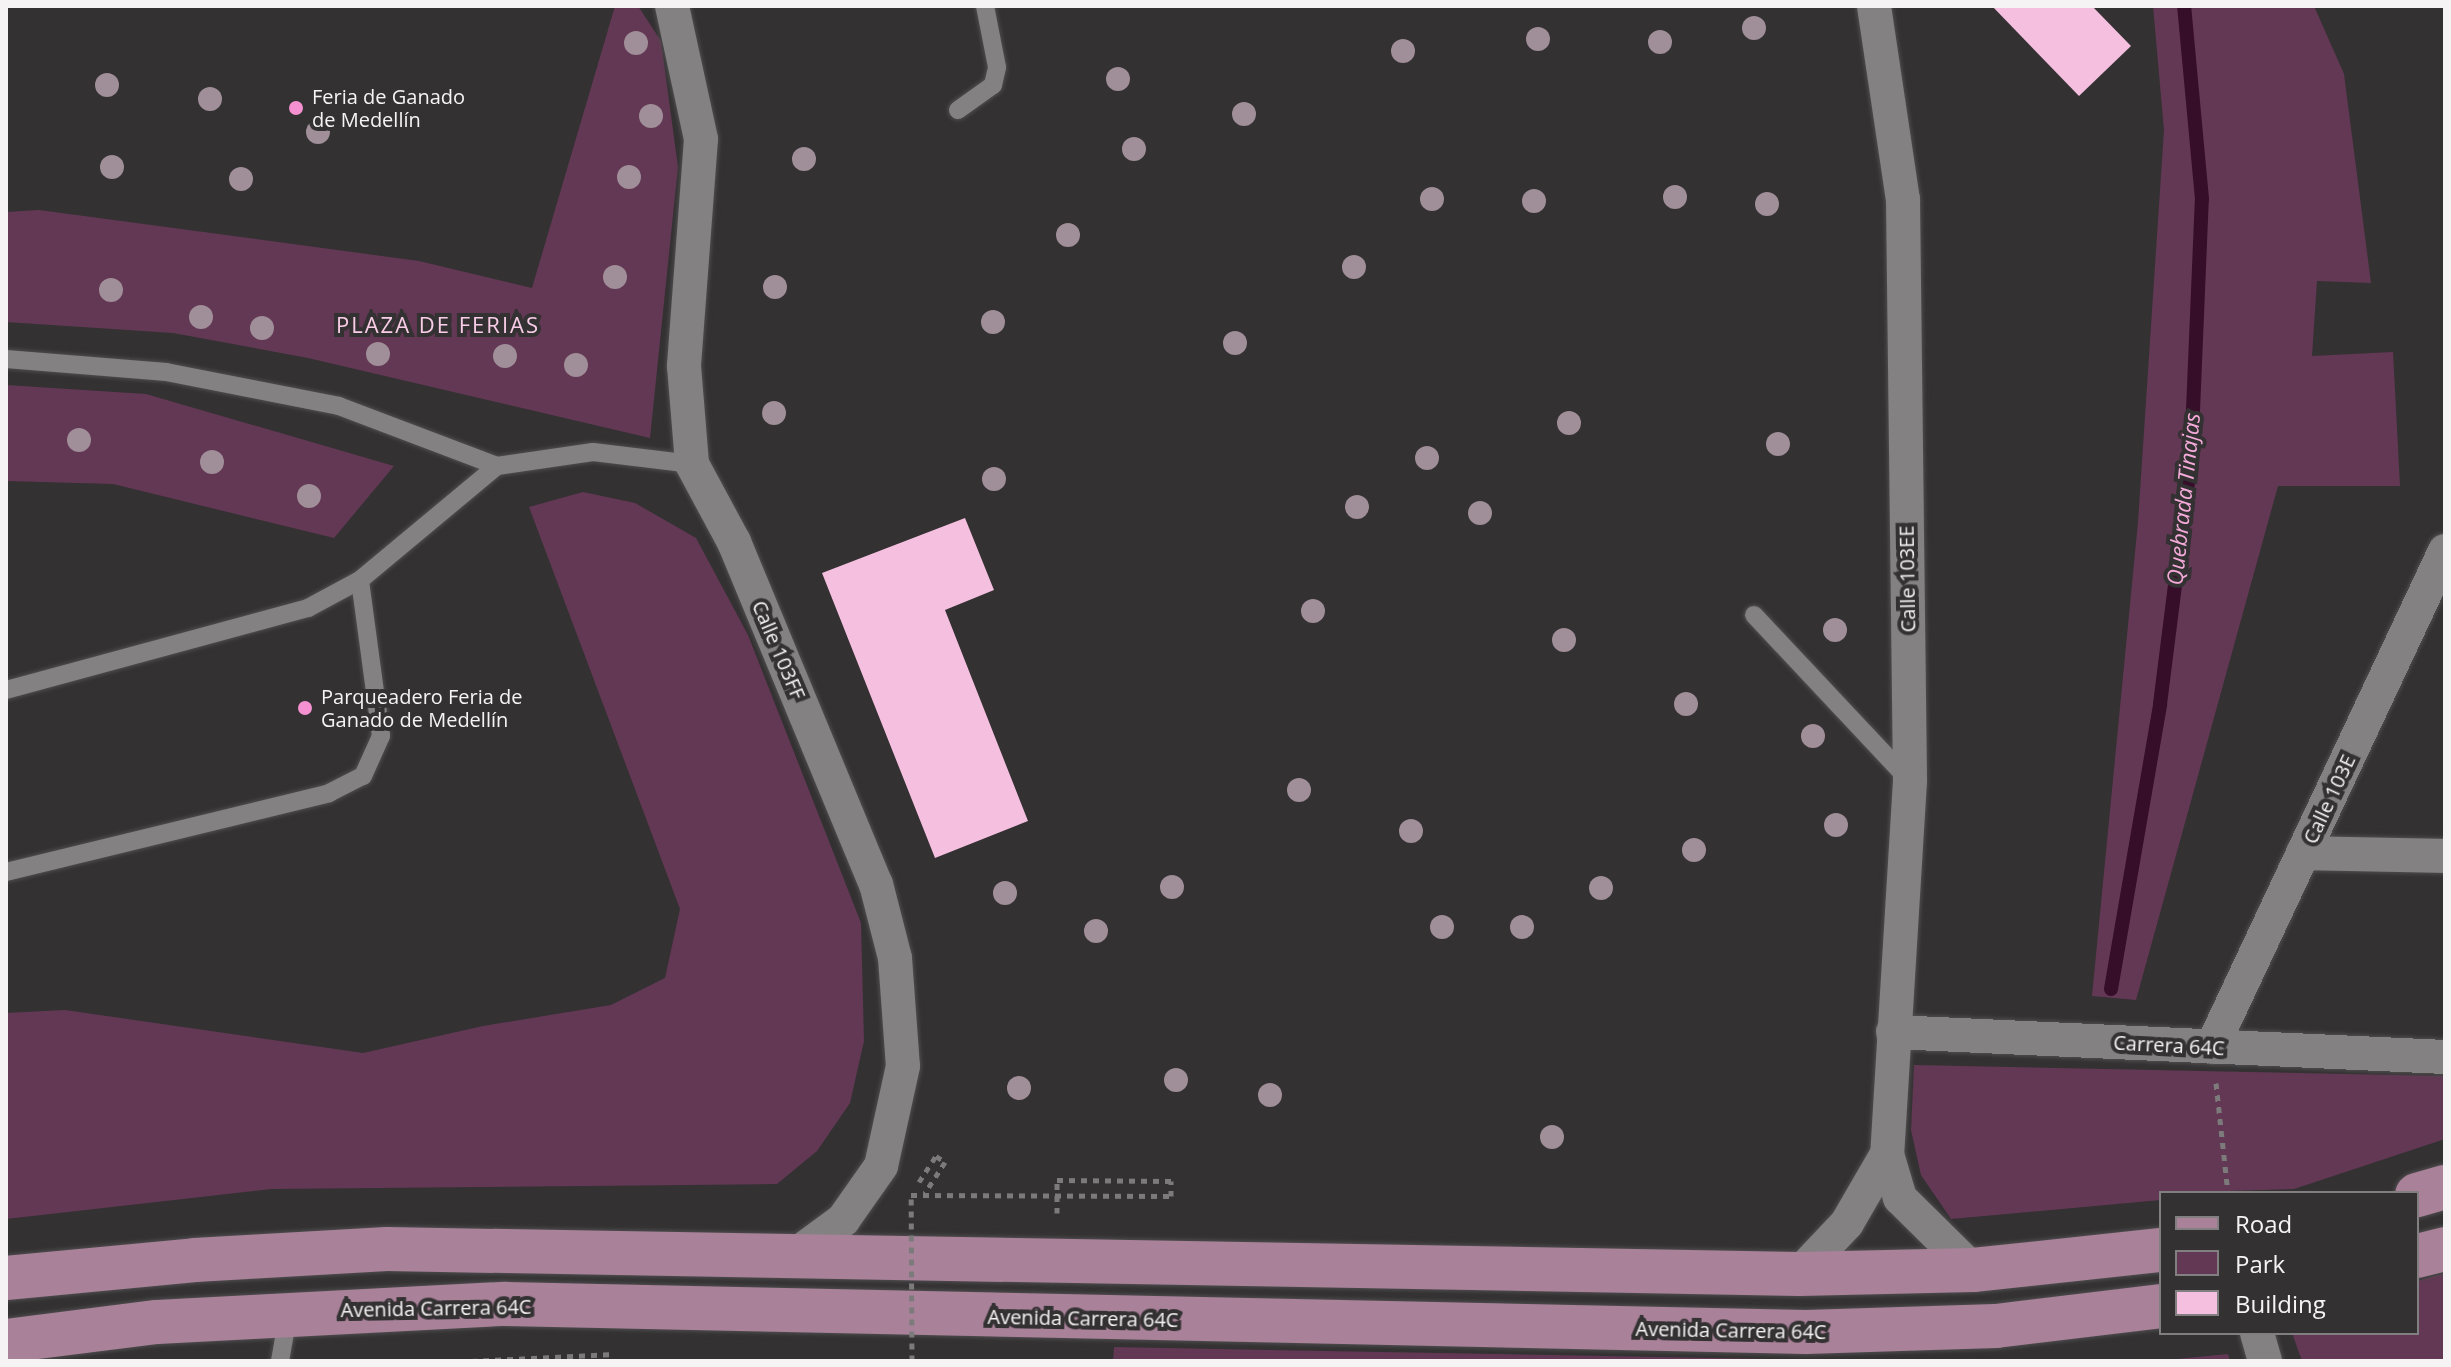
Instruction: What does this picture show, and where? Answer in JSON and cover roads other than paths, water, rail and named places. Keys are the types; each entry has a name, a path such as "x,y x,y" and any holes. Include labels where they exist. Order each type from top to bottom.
{"main road":[{"path":"2419,1194 2445,1187"},
{"path":"6,1278 387,1249 1799,1274 1973,1270 2159,1250"},
{"path":"2419,1256 2445,1249"},
{"name":"Avenida Carrera 64C","path":"6,1341 288,1313 506,1304 1853,1332 1996,1326 2159,1306"}],"street":[{"name":"Calle 103FF","path":"672,6 701,139 684,366 692,464 734,542 876,884 895,958 903,1066 881,1166 843,1220 794,1256"},
{"name":"Calle 103EE","path":"1874,6 1903,199 1910,781 1887,1154 1900,1198 1973,1270"},
{"name":"Calle 103E","path":"2212,1047 2303,853 2434,599 2445,551"},
{"path":"2303,853 2445,856"},
{"name":"Carrera 64C","path":"1893,1032 2445,1057"},
{"name":"Calle 103EE","path":"1799,1274 1847,1223 1887,1154"},
{"path":"2258,1335 2265,1361"}],"lane":[{"path":"958,110 993,85 997,67 985,6"},
{"path":"6,359 166,372 339,406 497,466 593,452 692,464"},
{"path":"6,690 308,608 360,580 497,466"},
{"path":"6,872 329,793 363,776 381,736 360,580"},
{"path":"1754,615 1910,781"},
{"path":"280,1361 288,1313"}],"waterway":[{"name":"Quebrada Tinajas","path":"2111,989 2160,704 2191,458 2202,199 2184,6"}],"place":[{"name":"Feria de Ganado de Medellín","path":"296,108"},
{"name":"Parqueadero Feria de Ganado de Medellín","path":"305,708"}],"district":[{"name":"PLAZA DE FERIAS","path":"438,325"}]}
